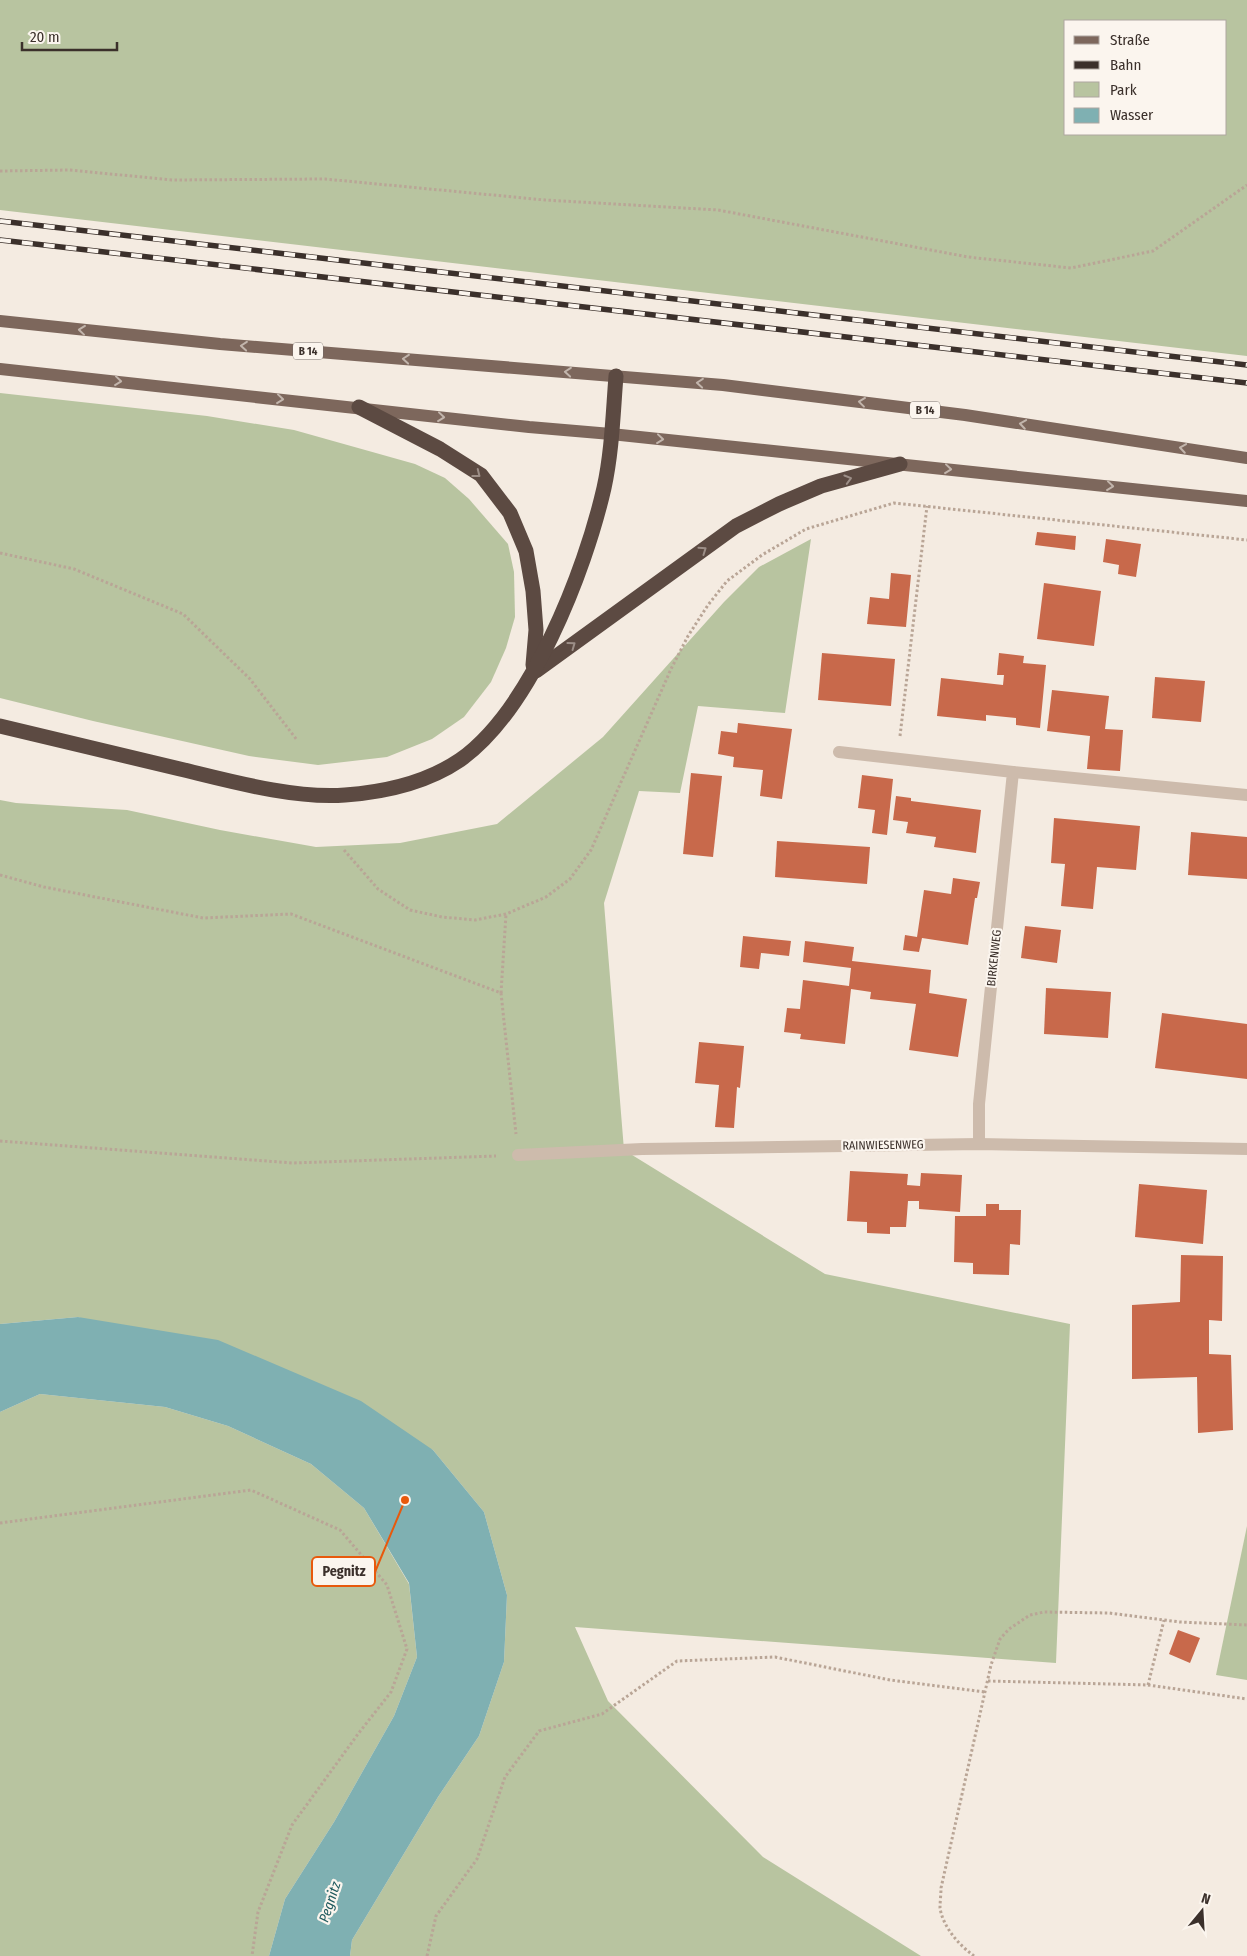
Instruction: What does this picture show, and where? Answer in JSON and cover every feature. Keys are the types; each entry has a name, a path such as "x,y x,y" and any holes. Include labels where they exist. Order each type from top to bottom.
{"highway":[{"path":"0,726 232,782 294,793 343,795 386,790 420,782 460,759 494,729 532,674 559,620 592,535 604,486 616,376"},
{"path":"359,407 440,449 481,475 510,512 526,551 533,591 536,630 532,674"},
{"path":"532,674 736,526 779,504 821,486 900,464"}],"main road":[{"name":"B 14","path":"0,321 230,344 723,385 965,415 1247,458"},
{"path":"0,369 529,427 1247,501"}],"street":[{"path":"839,752 1013,772 1247,794"},
{"name":"BIRKENWEG","path":"979,1144 979,1104 1013,772"},
{"name":"RAINWIESENWEG","path":"518,1155 642,1149 979,1144 1247,1149"}],"path":[{"path":"0,171 70,170 172,180 325,179 545,200 718,210 968,257 1071,268 1153,251 1247,185"},
{"path":"344,850 378,889 410,910 442,917 475,920 506,914 546,897 570,879 591,850 671,669 688,636 708,605 727,581 762,555 806,529 894,503 1247,540"},
{"path":"898,759 927,506"},
{"path":"0,553 74,568 183,614 250,679 297,740"},
{"path":"0,875 44,887 203,918 291,914 501,993"},
{"path":"0,1141 293,1163 518,1155 501,993 506,914"},
{"path":"0,1523 251,1490 340,1530 387,1585 407,1649 392,1692 358,1734 292,1825 258,1912 252,1956"},
{"path":"974,1956 956,1939 944,1920 940,1907 941,1888 994,1653 1000,1640 1009,1629 1030,1615 1044,1612 1109,1613 1164,1620 1247,1625"},
{"path":"1148,1685 1164,1620"},
{"path":"427,1956 436,1916 477,1859 505,1777 539,1730 602,1714 676,1661 775,1657 890,1680 986,1692"},
{"path":"988,1681 1148,1685 1247,1699"}],"green space":[{"path":"0,0 1247,0 1247,356 0,210"},
{"path":"0,393 207,416 294,430 415,464 445,478 469,499 508,544 514,572 515,617 506,648 491,682 464,717 432,739 387,757 318,765 249,756 0,698"},
{"path":"811,539 785,713 698,706 680,793 639,791 604,903 624,1150 825,1274 1070,1324 1056,1663 575,1627 608,1701 763,1857 921,1956 350,1956 352,1940 438,1797 479,1736 504,1662 507,1595 484,1512 433,1450 78,1317 0,1324 0,800 16,803 127,810 220,830 316,847 400,843 497,824 603,737 724,602 759,567"},
{"path":"40,1394 165,1407 228,1426 311,1464 364,1508 409,1584 417,1657 394,1716 334,1822 285,1899 269,1956 0,1956 0,1412"},
{"path":"1247,1526 1247,1680 1216,1675"}],"water":[{"path":"78,1317 218,1340 361,1401 433,1450 484,1512 507,1595 504,1662 479,1736 438,1797 352,1940 350,1956 269,1956 285,1899 334,1822 394,1716 417,1657 409,1583 364,1508 311,1464 228,1426 165,1407 40,1394 0,1412 0,1324"}],"building":[{"path":"1037,532 1076,536 1075,550 1035,545"},
{"path":"1106,539 1141,544 1136,577 1118,574 1119,565 1103,562"},
{"path":"891,573 911,575 906,627 867,624 870,597 889,599"},
{"path":"1044,583 1101,591 1094,646 1037,639"},
{"path":"822,653 895,659 891,706 818,700"},
{"path":"999,653 1024,656 1023,663 1046,665 1040,728 1016,725 1016,718 986,715 986,721 937,716 941,678 1003,685 1004,675 997,675"},
{"path":"1155,677 1205,681 1201,722 1152,718"},
{"path":"1052,690 1109,696 1105,729 1123,730 1120,771 1087,769 1090,736 1047,731"},
{"path":"738,723 792,729 782,799 760,796 763,770 733,767 734,757 718,754 721,731 737,733"},
{"path":"691,773 722,776 713,857 683,854"},
{"path":"862,775 893,779 887,835 872,833 875,810 858,808"},
{"path":"896,796 911,798 911,801 981,810 976,853 934,847 936,837 906,833 908,822 893,820"},
{"path":"1054,818 1140,826 1136,870 1097,867 1093,909 1061,906 1065,864 1051,863"},
{"path":"1191,832 1247,837 1247,879 1188,875"},
{"path":"777,841 870,847 867,884 775,877"},
{"path":"953,878 980,882 977,898 975,898 968,945 922,938 919,952 903,950 905,935 917,937 924,890 951,894"},
{"path":"1025,926 1061,930 1057,963 1021,958"},
{"path":"743,936 791,941 789,956 761,953 759,969 740,967"},
{"path":"805,941 854,947 852,961 931,970 929,993 967,999 958,1057 909,1050 916,1004 870,999 871,992 851,989 845,1044 800,1039 801,1034 784,1032 787,1008 800,1009 803,980 849,986 851,968 803,962"},
{"path":"1046,988 1111,992 1108,1038 1044,1034"},
{"path":"1162,1013 1247,1024 1247,1079 1155,1068"},
{"path":"699,1042 744,1046 740,1088 737,1087 734,1128 715,1127 719,1085 695,1083"},
{"path":"850,1171 908,1174 907,1185 920,1186 921,1173 962,1175 960,1212 919,1209 919,1201 908,1201 906,1227 890,1227 890,1234 867,1233 867,1222 847,1221"},
{"path":"1139,1184 1207,1190 1203,1244 1135,1237"},
{"path":"986,1204 999,1204 999,1210 1021,1210 1020,1245 1010,1244 1009,1275 973,1274 973,1263 954,1262 955,1216 986,1216"},
{"path":"1181,1255 1223,1256 1222,1321 1209,1320 1209,1354 1231,1355 1233,1430 1198,1433 1197,1377 1132,1379 1132,1305 1180,1302"},
{"path":"1178,1630 1200,1638 1190,1663 1169,1654"}],"railway":[{"path":"0,221 1247,365"},
{"path":"0,240 1247,383"}],"place":[{"name":"Pegnitz","path":"405,1500"}]}
